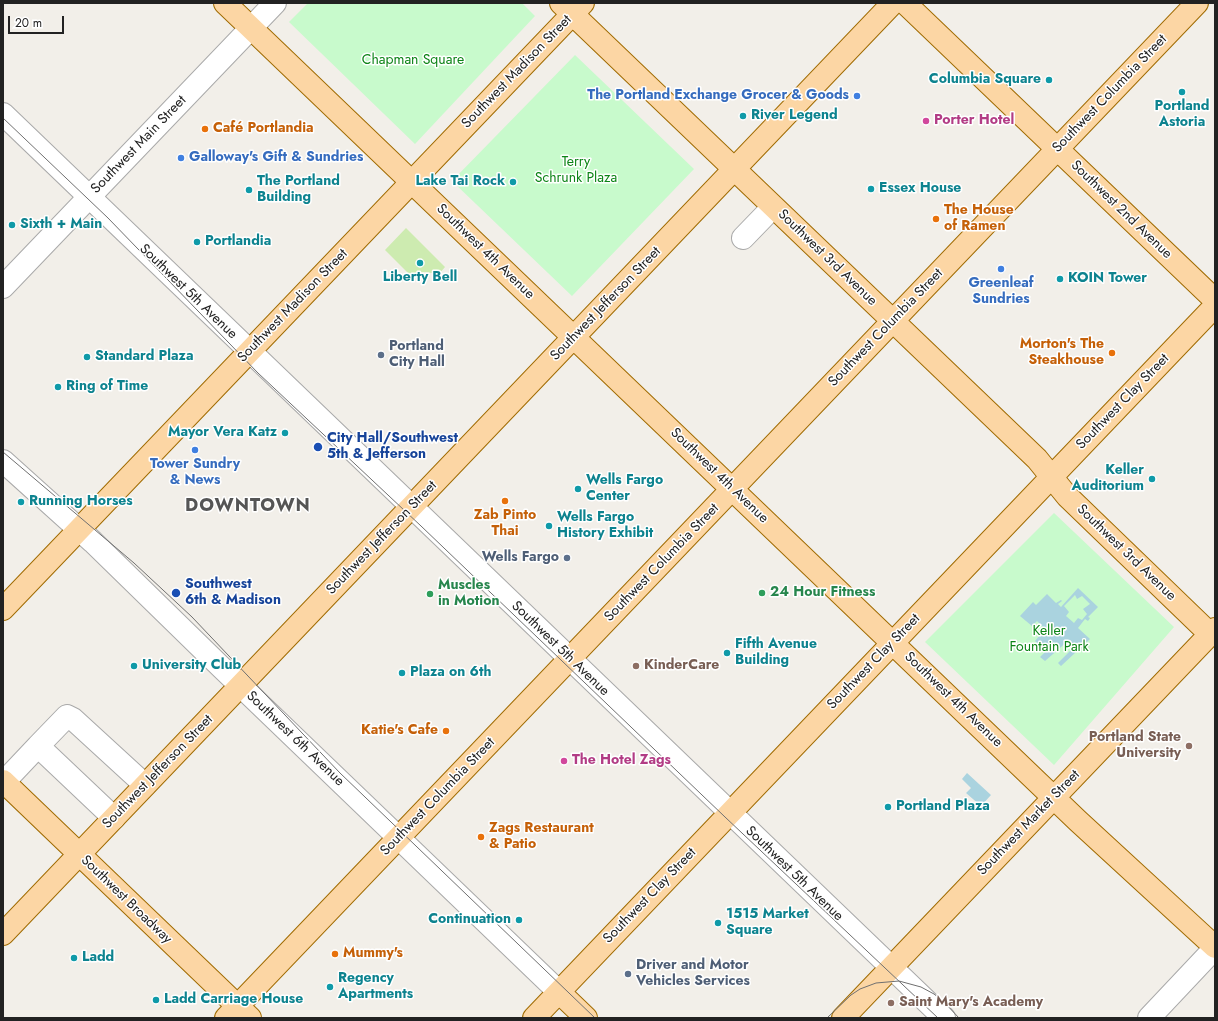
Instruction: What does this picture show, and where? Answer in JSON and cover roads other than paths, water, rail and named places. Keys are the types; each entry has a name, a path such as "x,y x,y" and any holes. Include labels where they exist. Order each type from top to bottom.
{"main road":[{"name":"Southwest 4th Avenue","path":"225,3 1054,797 1215,948"},
{"name":"Southwest Jefferson Street","path":"3,934 893,3"},
{"name":"Southwest 2nd Avenue","path":"905,3 1215,300"},
{"name":"Southwest Columbia Street","path":"238,1014 398,838 1197,3"},
{"name":"Southwest 3rd Avenue","path":"572,7 773,207 1037,459 1067,496 1213,631"},
{"name":"Southwest Madison Street","path":"3,609 412,182 572,7"},
{"name":"Southwest Clay Street","path":"534,1018 1215,306"},
{"name":"Southwest Market Street","path":"843,1018 1213,631"},
{"name":"Southwest Broadway","path":"3,782 79,854 238,1014"},
{"name":"Southwest 6th Avenue","path":"559,992 586,1018"}],"street":[{"name":"Southwest Main Street","path":"3,287 275,3"},
{"name":"Southwest 5th Avenue","path":"3,114 944,1018"},
{"path":"743,238 773,207"},
{"name":"Southwest 6th Avenue","path":"3,460 79,529 240,686 559,992"},
{"path":"3,782 67,716 145,785"},
{"path":"38,746 114,818"},
{"path":"1149,1018 1215,948"}],"water":[{"path":"1078,588 1098,607 1088,617 1090,618 1088,621 1085,619 1078,628 1090,639 1061,666 1058,663 1075,646 1069,640 1045,661 1040,657 1046,651 1035,641 1045,629 1037,621 1032,626 1020,616 1033,602 1036,605 1047,594 1056,603 1061,600 1062,601 1058,604 1061,607","holes":["1075,595 1077,599 1082,596 1090,604 1083,609 1087,614 1082,620 1078,618 1074,623 1066,616 1069,612 1064,606"]},
{"path":"967,773 991,795 981,806 966,793 971,788 962,779"}],"tram line":[{"path":"3,118 108,218 258,373 938,1018"},
{"path":"3,452 134,563 192,617 340,773 595,1018"},
{"path":"827,1018 851,995 860,989 876,983 899,981 921,987 934,994 959,1018"}],"place":[{"name":"Columbia Square","path":"1049,80"},
{"name":"Portland Astoria","path":"1182,92"},
{"name":"The Portland Exchange Grocer & Goods","path":"857,96"},
{"name":"River Legend","path":"743,116"},
{"name":"Porter Hotel","path":"926,121"},
{"name":"Café Portlandia","path":"205,129"},
{"name":"Galloway's Gift & Sundries","path":"181,158"},
{"name":"Lake Tai Rock","path":"513,182"},
{"name":"Essex House","path":"871,189"},
{"name":"The Portland Building","path":"249,190"},
{"name":"The House of Ramen","path":"936,219"},
{"name":"Sixth + Main","path":"12,225"},
{"name":"Portlandia","path":"197,242"},
{"name":"Liberty Bell","path":"420,263"},
{"name":"Greenleaf Sundries","path":"1001,269"},
{"name":"KOIN Tower","path":"1060,279"},
{"name":"Morton's The Steakhouse","path":"1112,353"},
{"name":"Portland City Hall","path":"381,355"},
{"name":"Standard Plaza","path":"87,357"},
{"name":"Ring of Time","path":"58,387"},
{"name":"Mayor Vera Katz","path":"285,433"},
{"name":"City Hall/Southwest 5th & Jefferson","path":"318,447"},
{"name":"Tower Sundry & News","path":"195,450"},
{"name":"Keller Auditorium","path":"1152,479"},
{"name":"Wells Fargo Center","path":"578,489"},
{"name":"Zab Pinto Thai","path":"505,501"},
{"name":"Running Horses","path":"21,502"},
{"name":"Wells Fargo History Exhibit","path":"549,526"},
{"name":"Wells Fargo","path":"567,558"},
{"name":"Southwest 6th & Madison","path":"176,593"},
{"name":"24 Hour Fitness","path":"762,593"},
{"name":"Muscles in Motion","path":"430,594"},
{"name":"Fifth Avenue Building","path":"727,653"},
{"name":"University Club","path":"134,666"},
{"name":"KinderCare","path":"636,666"},
{"name":"Plaza on 6th","path":"402,673"},
{"name":"Katie's Cafe","path":"446,731"},
{"name":"Portland State University","path":"1189,746"},
{"name":"The Hotel Zags","path":"564,761"},
{"name":"Portland Plaza","path":"888,807"},
{"name":"Zags Restaurant & Patio","path":"481,837"},
{"name":"Continuation","path":"519,920"},
{"name":"1515 Market Square","path":"718,923"},
{"name":"Mummy's","path":"335,954"},
{"name":"Ladd","path":"74,958"},
{"name":"Driver and Motor Vehicles Services","path":"628,974"},
{"name":"Regency Apartments","path":"330,987"},
{"name":"Ladd Carriage House","path":"156,1000"},
{"name":"Saint Mary's Academy","path":"891,1003"}],"district":[{"name":"DOWNTOWN","path":"248,507"}],"park label":[{"name":"Chapman Square","path":"413,61"},
{"name":"Terry Schrunk Plaza","path":"576,172"},
{"name":"Keller Fountain Park","path":"1049,640"}]}
